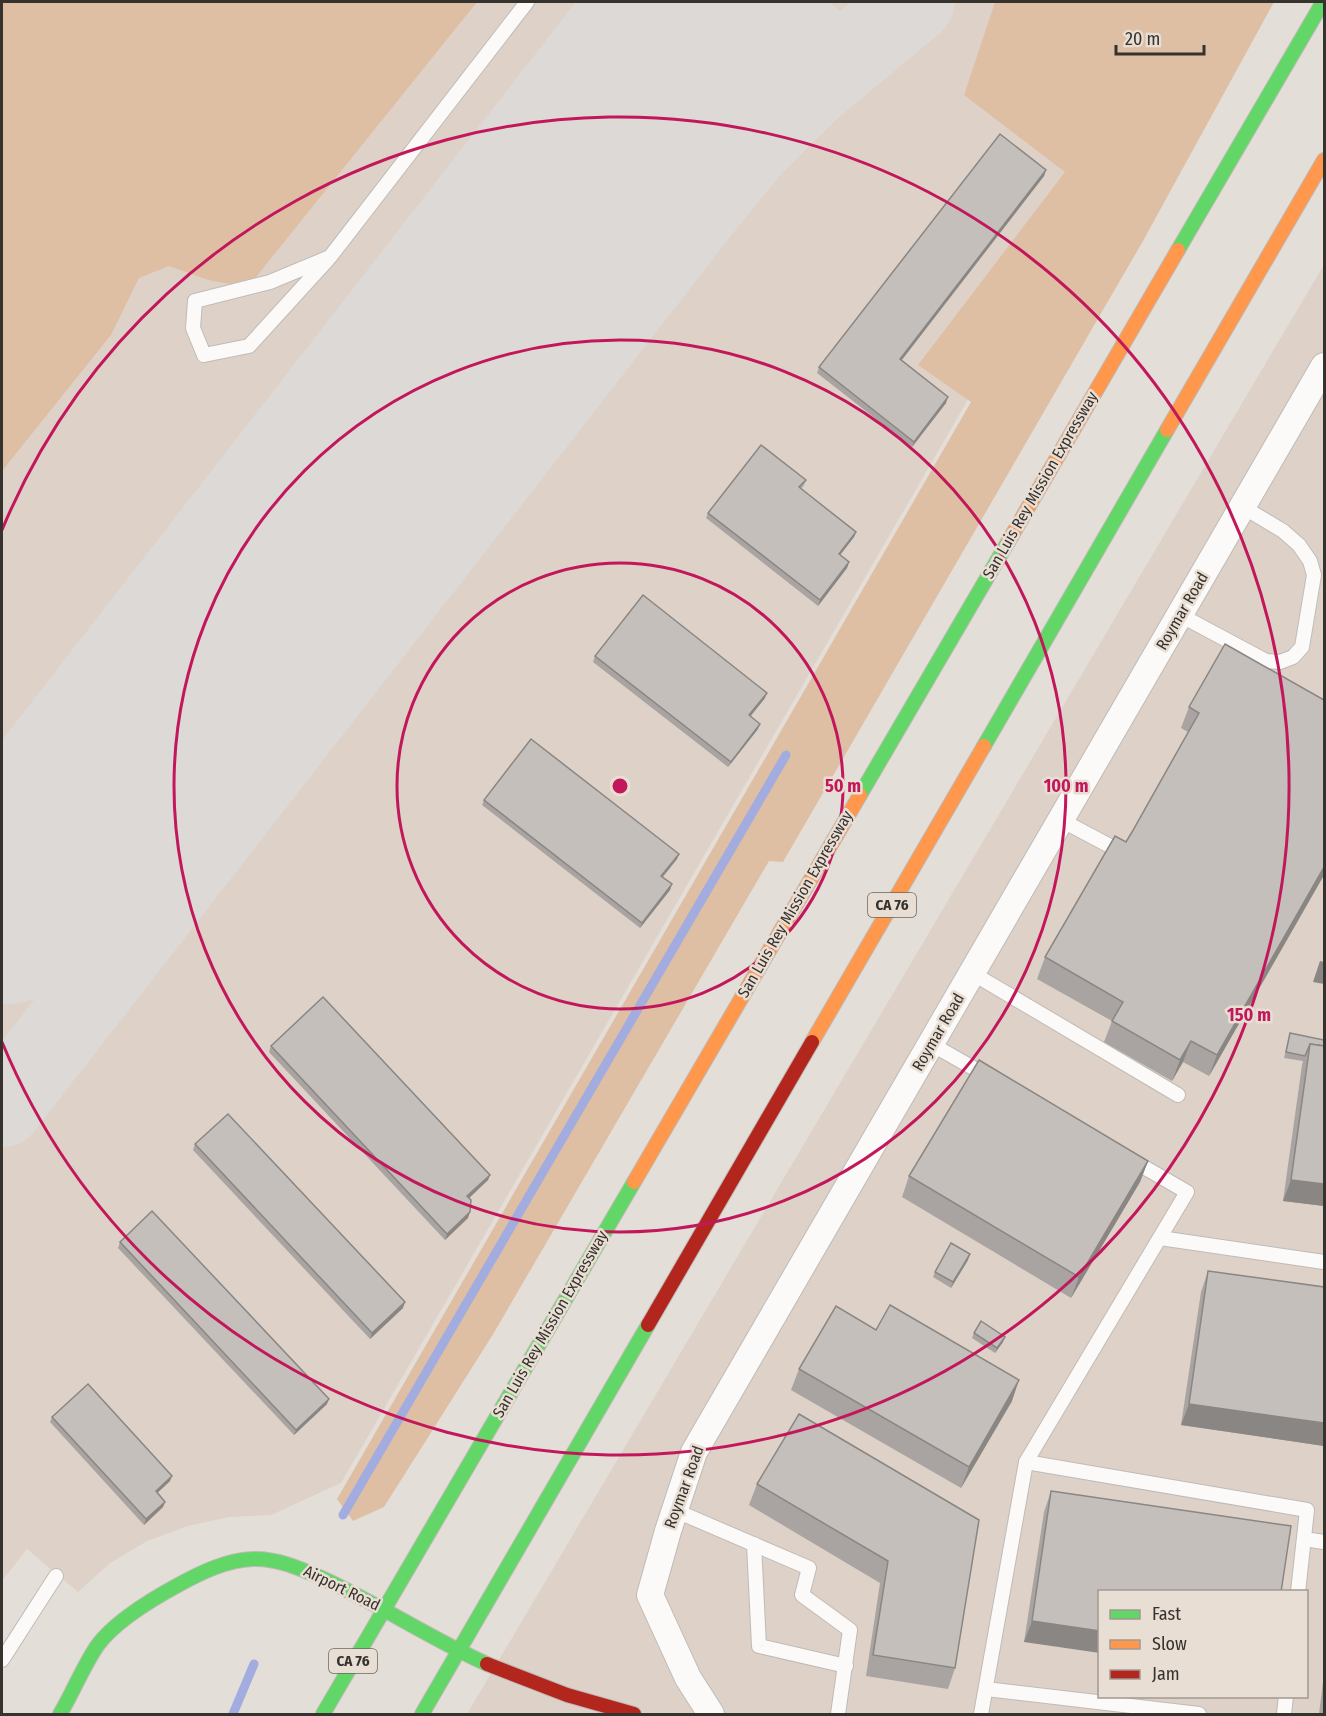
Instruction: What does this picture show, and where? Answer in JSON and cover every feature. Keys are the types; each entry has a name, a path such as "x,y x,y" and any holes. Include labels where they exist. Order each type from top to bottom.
{"main road":[{"name":"San Luis Rey Mission Expressway","path":"323,1714 1323,2"},
{"name":"CA 76","path":"422,1714 1324,160"},
{"name":"Airport Road","path":"60,1714 99,1644 121,1623 153,1598 200,1574 225,1564 252,1558 298,1567 383,1608 459,1651 520,1678 585,1702 634,1714"}],"street":[{"name":"Roymar Road","path":"711,1714 688,1678 650,1595 674,1510 694,1452 1324,366"}],"lane":[{"path":"330,258 270,282 195,301 193,328 204,355 249,346 330,258 527,2"},
{"path":"1180,615 1266,661 1280,662 1293,657 1302,647 1314,574 1310,561 1299,544 1283,531 1243,507"},
{"path":"1061,820 1133,859"},
{"path":"972,973 1178,1095"},
{"path":"931,1044 1002,1085"},
{"path":"981,1714 1026,1462 1187,1192 1115,1151"},
{"path":"1160,1238 1324,1262"},
{"path":"1026,1462 1307,1510 1298,1590"},
{"path":"674,1510 809,1568 802,1595 850,1630 838,1714"},
{"path":"1304,1539 1324,1542"},
{"path":"754,1544 759,1646 846,1666"},
{"path":"2,1660 56,1576"},
{"path":"986,1689 1199,1714"},
{"path":"1284,1714 1286,1698"}],"shaded area":[{"path":"2,2 1198,2 341,1483 271,1515 229,1517 188,1526 147,1541 110,1563 78,1592 27,1549 2,1581"},
{"path":"2,2 477,2 248,287 208,280 169,266 139,278 111,335 2,471"},
{"path":"995,2 1274,2 1143,241 783,862 769,861 492,1336 384,1507 353,1521 337,1499 971,402 918,365 1065,172 964,95"},
{"path":"1324,266 1324,1714 467,1714 1322,268"}],"building":[{"path":"1000,134 1046,170 900,359 948,397 914,442 819,367"},
{"path":"761,445 806,480 799,487 856,532 839,554 849,562 820,600 708,513"},
{"path":"643,595 767,693 749,715 760,724 731,762 595,656"},
{"path":"1225,644 1324,700 1324,867 1217,1055 1191,1041 1180,1060 1112,1021 1123,1002 1045,957 1115,836 1126,842 1132,832 1199,713 1189,707"},
{"path":"531,739 679,854 661,876 672,884 642,923 484,800"},
{"path":"323,997 490,1175 467,1196 471,1200 470,1212 447,1234 271,1046"},
{"path":"1290,1033 1324,1040 1324,1046 1310,1044 1305,1056 1286,1052"},
{"path":"1310,1044 1324,1046 1324,1184 1291,1180"},
{"path":"979,1060 1148,1161 1079,1277 909,1176"},
{"path":"228,1114 405,1302 372,1333 195,1144"},
{"path":"152,1211 329,1399 296,1430 120,1242"},
{"path":"951,1243 970,1254 953,1282 935,1272"},
{"path":"1208,1271 1324,1287 1324,1423 1189,1404"},
{"path":"890,1305 1019,1380 969,1467 799,1369 836,1306 876,1330"},
{"path":"981,1321 1005,1337 997,1348 974,1333"},
{"path":"88,1384 172,1476 156,1491 165,1502 146,1519 52,1417"},
{"path":"799,1414 979,1520 955,1668 873,1655 888,1561 757,1484"},
{"path":"1051,1491 1291,1526 1281,1590 1098,1590 1098,1631 1032,1621"}],"waterway":[{"path":"343,1515 786,755"},
{"path":"233,1714 254,1664"}],"taxiway":[{"path":"763,2 814,42 816,54 813,68 775,116"},
{"path":"2,1107 750,148 813,86 914,2"},
{"path":"340,468 328,511 330,531 338,542 371,566 388,573 405,571 426,561"},
{"path":"264,567 290,549 320,539 340,544 376,573"}],"runway":[{"path":"2,904 703,2"}],"traffic: fast":[{"path":"1178,250 1323,2"},
{"path":"984,746 1167,430"},
{"path":"860,795 1008,542"},
{"path":"323,1714 634,1182"},
{"path":"422,1714 648,1325"},
{"path":"60,1714 97,1646 124,1619 188,1580 215,1567 243,1560 271,1560 314,1575 487,1664"}],"traffic: slow":[{"path":"1167,430 1324,160"},
{"path":"1008,542 1178,250"},
{"path":"812,1042 984,746"},
{"path":"634,1182 860,795"}],"traffic: jam":[{"path":"648,1325 812,1042"},
{"path":"487,1664 567,1695 634,1714"}]}
